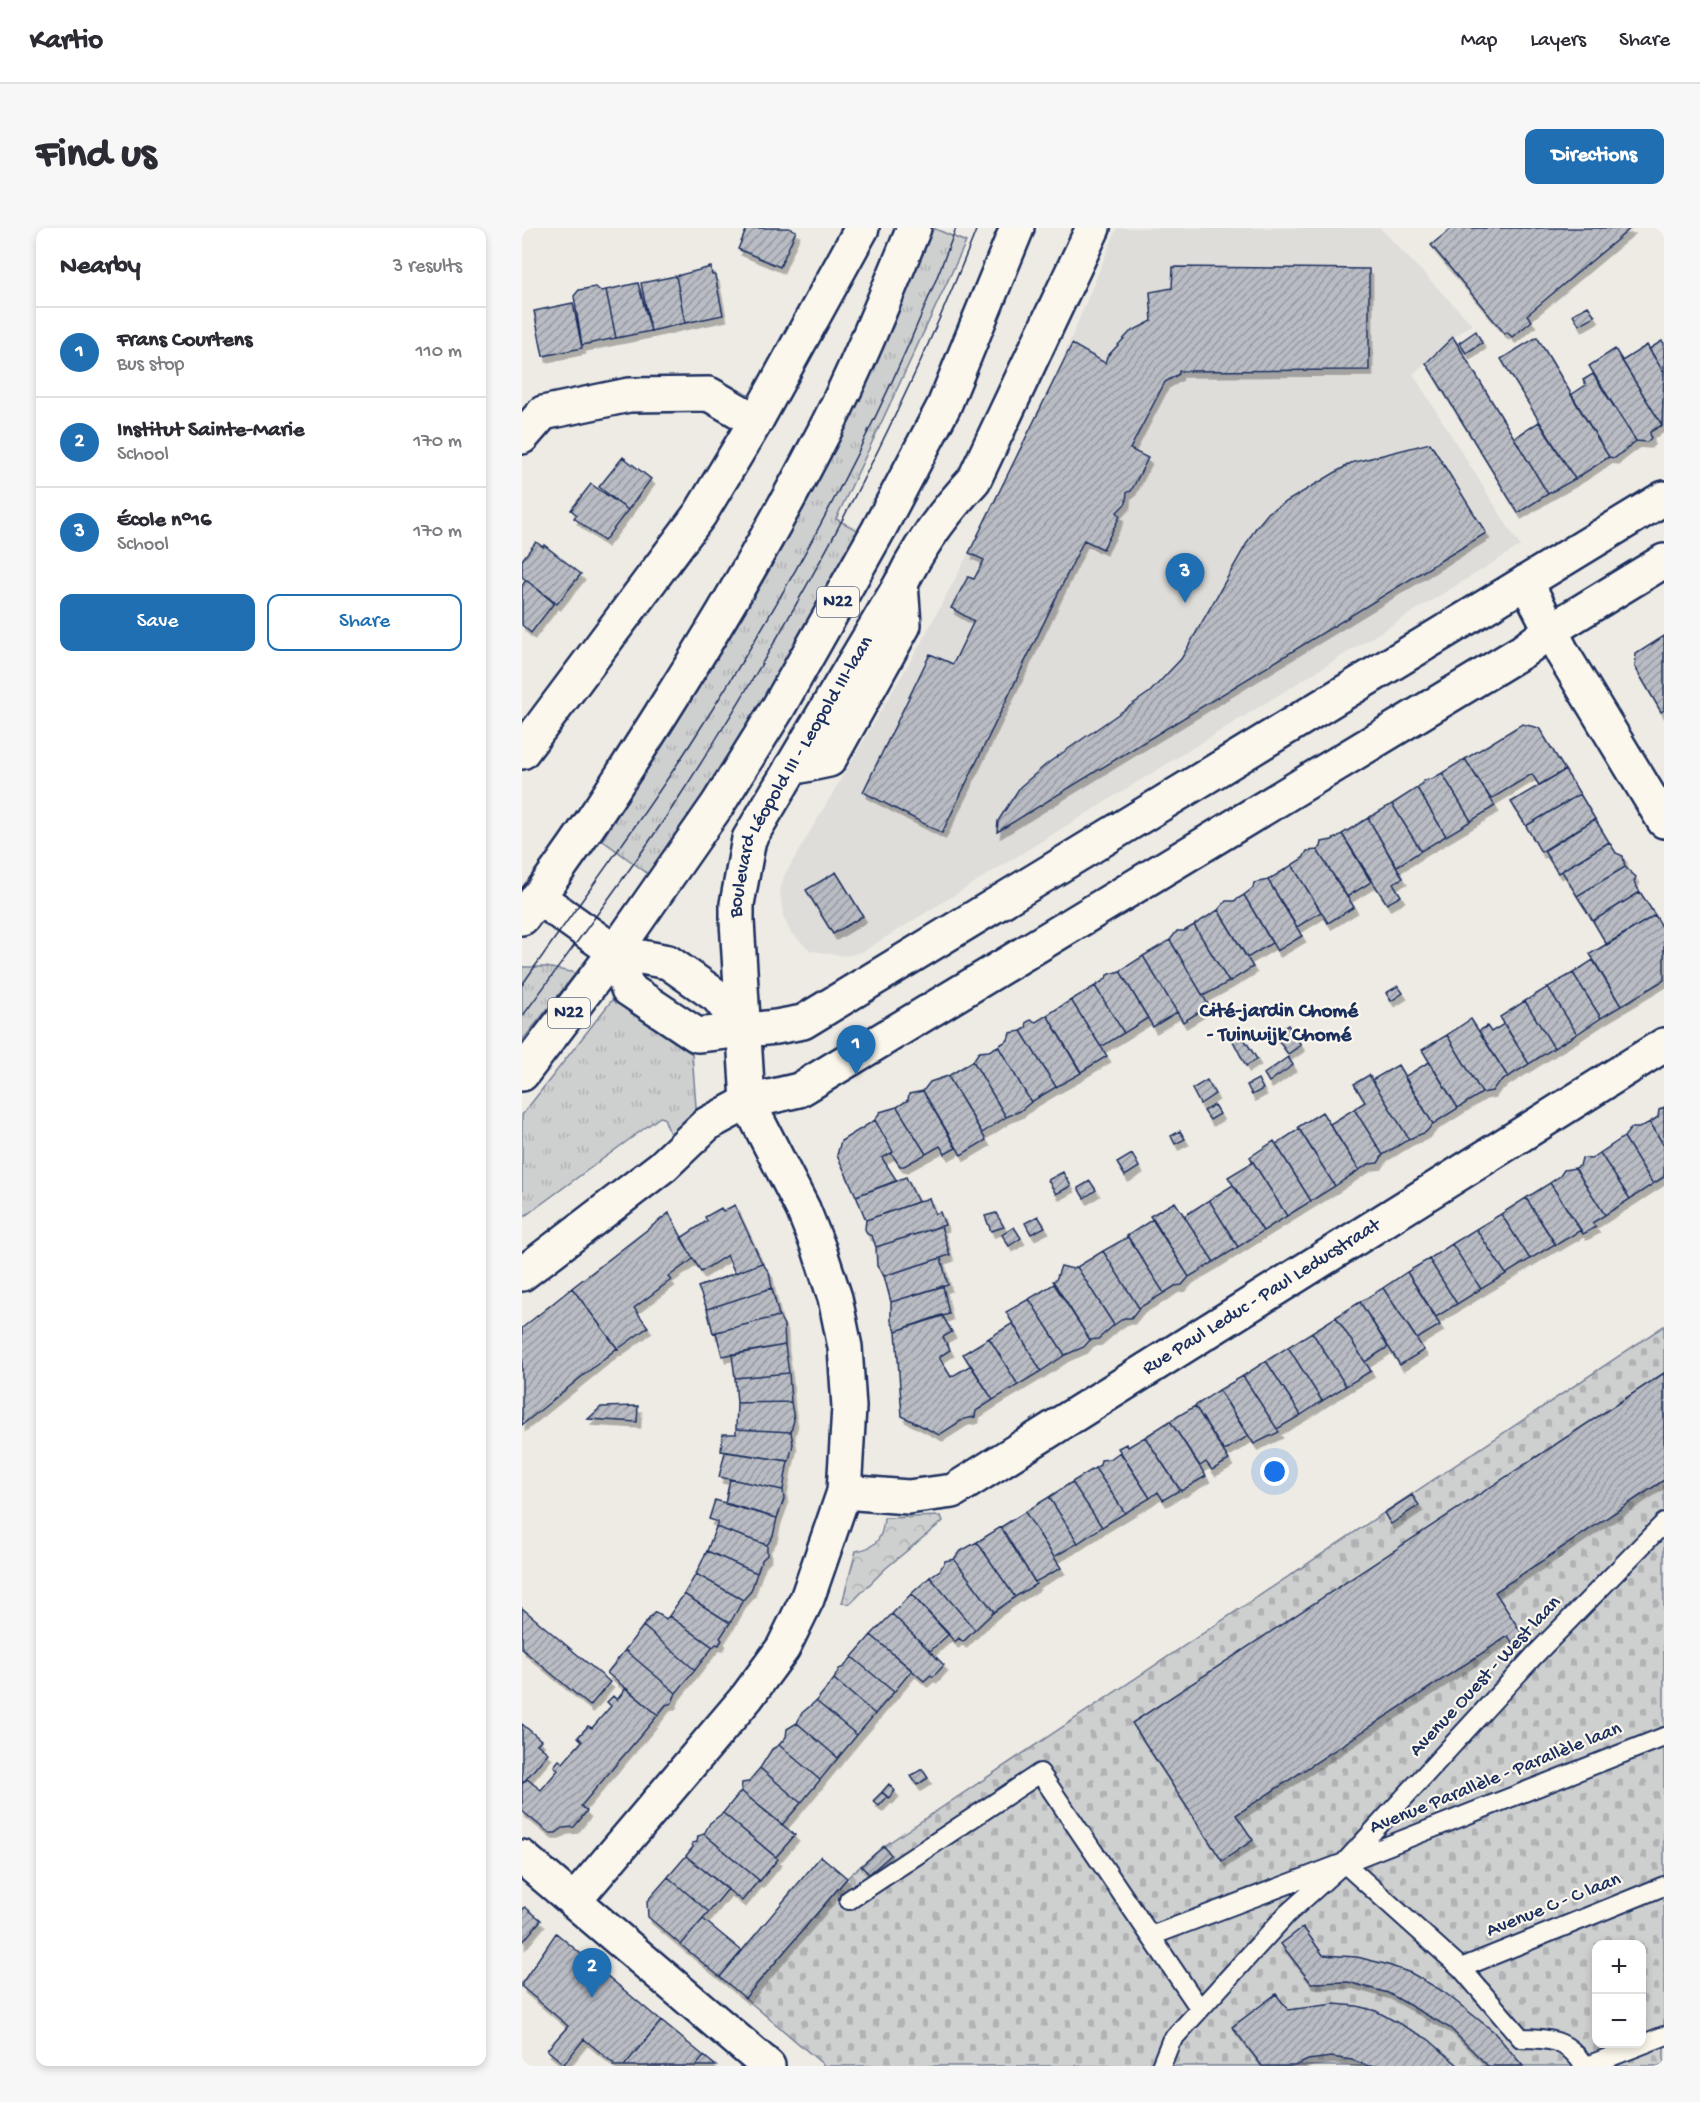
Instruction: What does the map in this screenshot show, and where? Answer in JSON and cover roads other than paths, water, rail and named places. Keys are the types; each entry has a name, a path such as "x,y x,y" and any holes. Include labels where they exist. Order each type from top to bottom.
{"street":[{"path":"522,752 700,514 756,421 862,228"},
{"path":"743,1029 718,997 668,962 615,952 530,908 583,835 655,723 710,636 772,529 825,430 914,228"},
{"name":"N22","path":"522,1074 615,952 718,804 778,708 873,539 944,406 1017,228"},
{"name":"Boulevard Léopold III - Leopold III-laan","path":"748,1102 737,921 749,839 901,584 918,549 974,480 1093,228"},
{"path":"522,437 543,412 629,394 709,394 756,421"},
{"path":"615,952 628,989 697,1035 803,1022 830,1008 1664,498"},
{"path":"522,1274 663,1166 707,1124 748,1102 799,1090 1523,651 1551,630 1664,561"},
{"path":"1526,582 1551,630 1664,821"},
{"name":"Rue Paul Leduc - Paul Leducstraat","path":"844,1492 908,1497 952,1491 1664,1045"},
{"path":"574,1901 747,1697 783,1648 807,1599 844,1492 849,1407 845,1347 835,1298 803,1209 748,1102"},
{"path":"522,1857 768,2066"}],"lane":[{"name":"Avenue Ouest - West laan","path":"1344,1863 1534,1656 1664,1523"},
{"name":"Avenue Parallèle - Parallèle laan","path":"1151,1936 1664,1737"},
{"path":"849,1900 1040,1773 1200,2009"},
{"path":"1161,2066 1171,2041 1287,1914 1344,1863 1461,1968 1521,2038 1548,2038 1563,2042 1585,2066 1664,2036"},
{"name":"Avenue C - C laan","path":"1461,1968 1664,1886"}],"tram line":[{"path":"522,985 671,774 767,620 803,557 870,428 930,295 956,228"},
{"path":"522,1017 617,888 672,808 759,669 800,598 877,453 946,304 977,228"}],"place":[{"name":"École n°16","path":"1185,603"},
{"name":"Frans Courtens","path":"856,1075"},
{"name":"Institut Sainte-Marie","path":"592,1998"}],"district":[{"name":"Cité-jardin Chomé - Tuinwijk Chomé","path":"1279,1024"}]}
